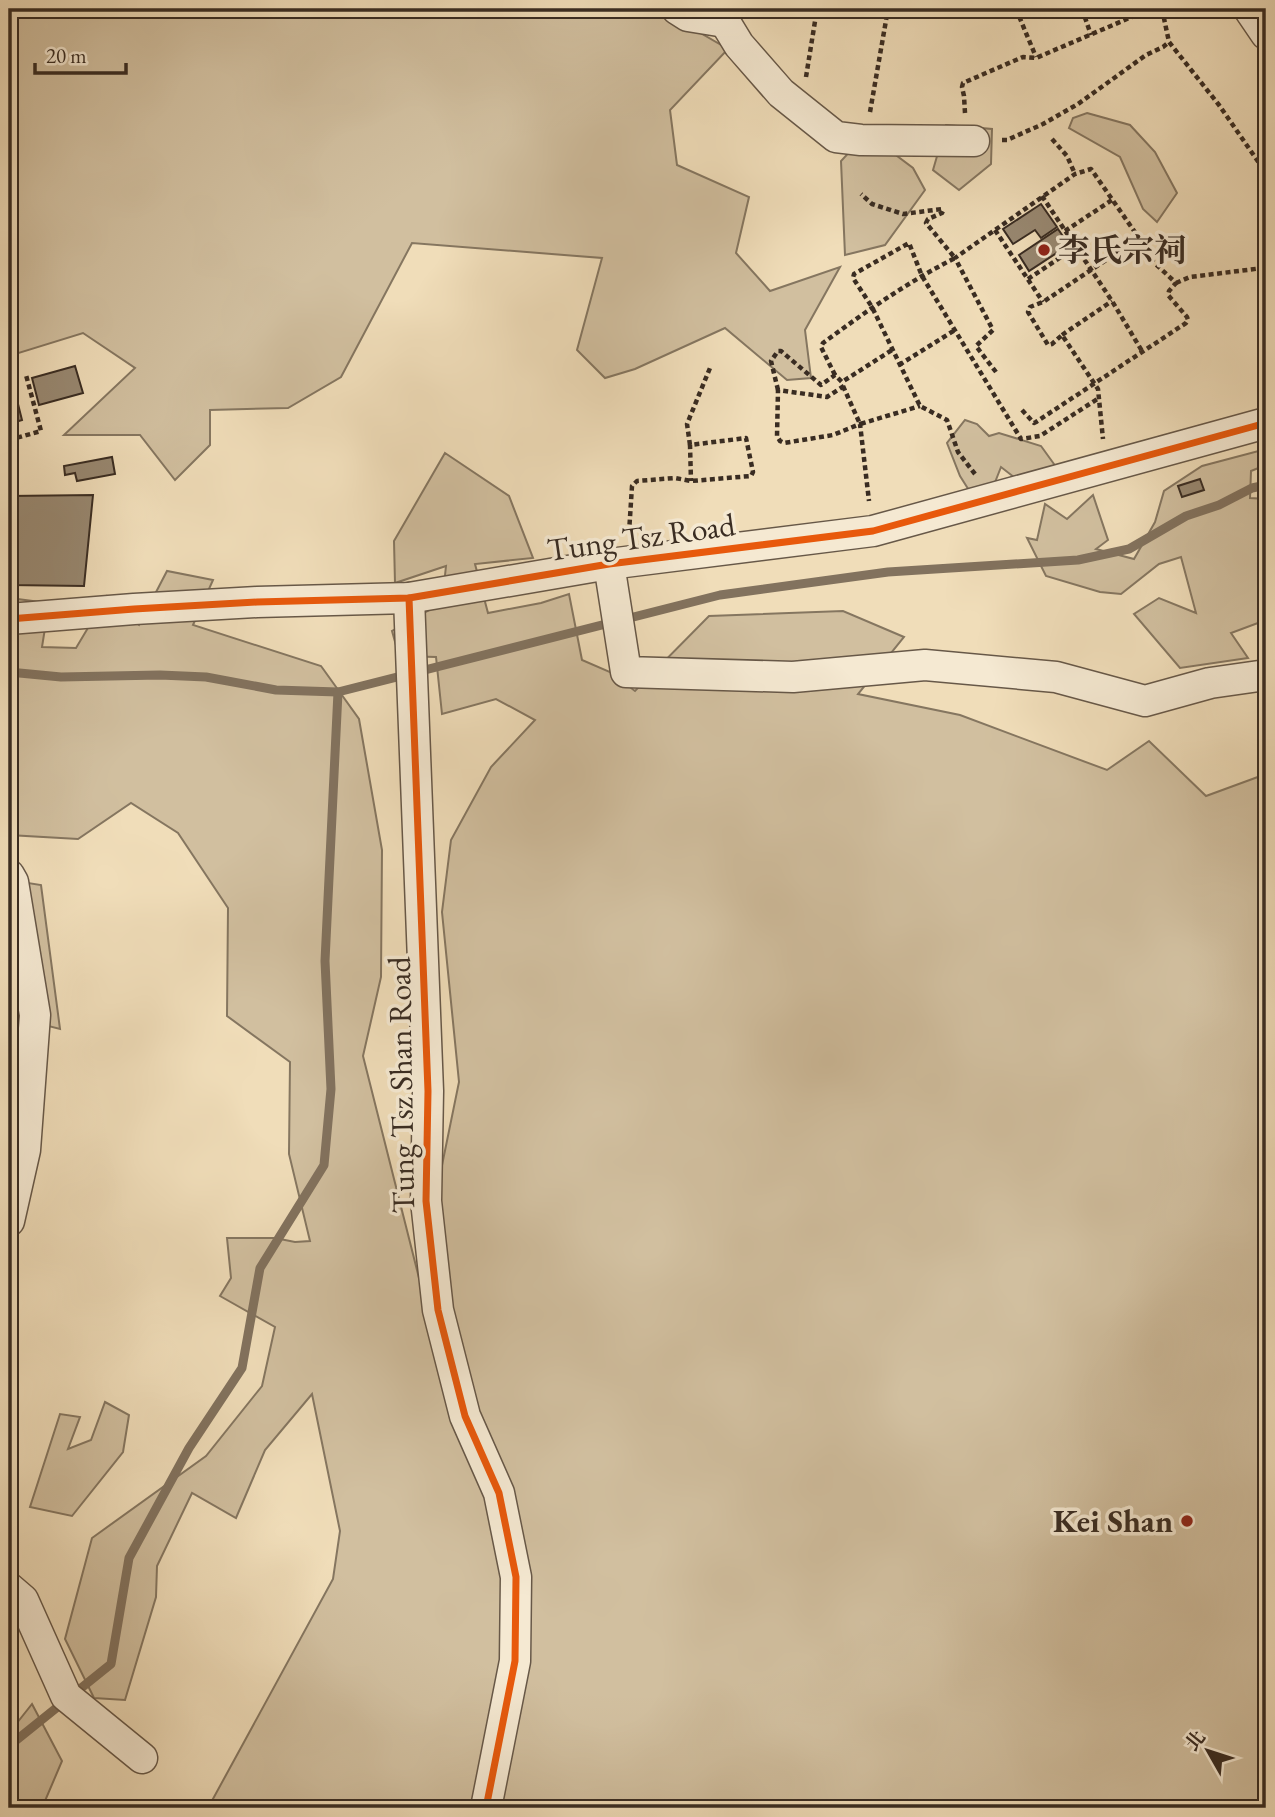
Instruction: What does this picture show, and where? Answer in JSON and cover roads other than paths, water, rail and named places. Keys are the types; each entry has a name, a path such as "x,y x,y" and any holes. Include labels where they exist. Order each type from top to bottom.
{"street":[{"path":"677,9 688,16 726,15 739,45 781,93 836,137 861,140 970,141"},
{"path":"1249,9 1266,34"},
{"name":"Tung Tsz Road","path":"9,619 134,608 409,598 618,563 873,531 1266,423"},
{"path":"618,563 626,673 793,677 925,665 1056,677 1145,701 1210,683 1266,675"},
{"name":"Tung Tsz Shan Road","path":"409,598 428,1091 426,1201 438,1310 465,1416 499,1493 516,1577 515,1661 486,1808"},
{"path":"9,875 13,882 35,1015 25,1150 9,1221"},
{"path":"9,1588 23,1600 66,1696 142,1758"}],"waterway":[{"path":"9,672 61,677 206,677 276,690 338,692 720,595 888,572 1078,560 1129,549 1186,516 1219,505 1252,488 1266,485"},
{"path":"9,1750 14,1742 111,1664 129,1558 189,1448 242,1368 260,1268 324,1165 331,1089 325,961 338,692"}],"place":[{"name":"李氏宗祠","path":"1044,250"},
{"name":"Kei Shan","path":"1187,1521"}]}
